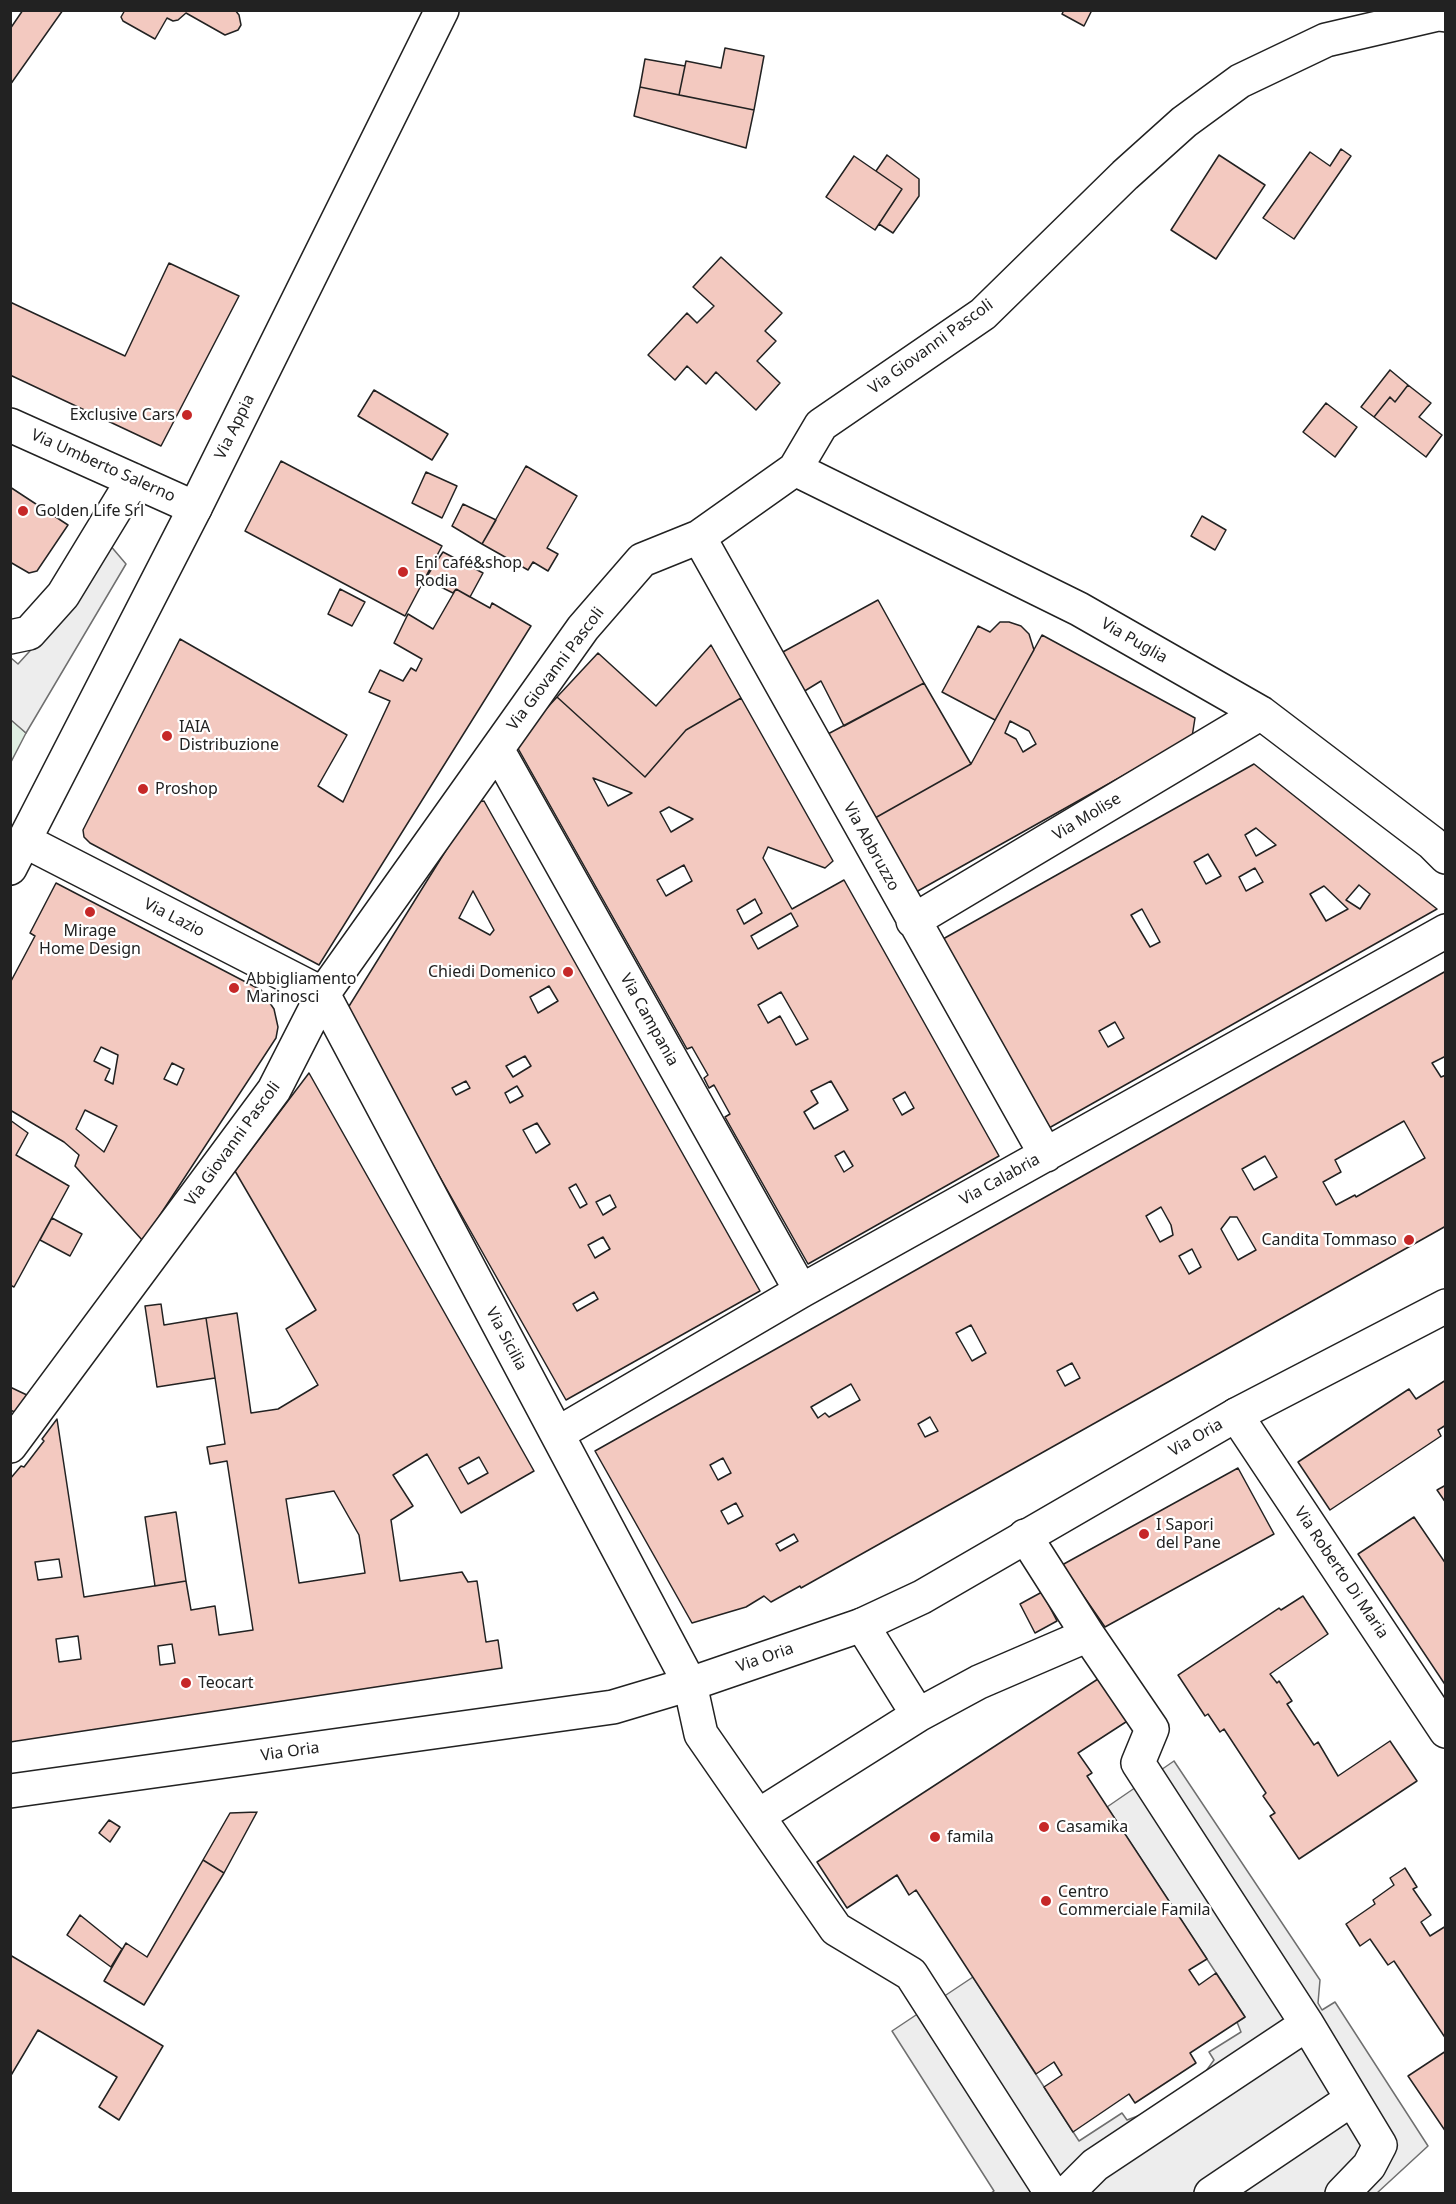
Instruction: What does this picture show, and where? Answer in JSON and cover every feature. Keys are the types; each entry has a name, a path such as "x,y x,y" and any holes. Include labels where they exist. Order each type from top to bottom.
{"street":[{"name":"Via Appia","path":"18,855 195,508 441,10"},
{"name":"Via Giovanni Pascoli","path":"10,1446 274,1090 323,994 497,749 584,628 642,560 699,537 795,469 821,425 983,314 1133,167 1184,122 1240,81 1326,40 1438,14 1446,15"},
{"name":"Via Umberto Salerno","path":"10,425 195,508"},
{"name":"Via Puglia","path":"795,469 1079,609 1261,713 1432,843 1446,857"},
{"path":"10,637 29,633 63,594 132,480"},
{"name":"Via Abbruzzo","path":"699,537 1046,1155"},
{"name":"Via Molise","path":"913,921 1261,713"},
{"name":"Via Campania","path":"497,749 801,1291"},
{"name":"Via Lazio","path":"18,855 323,994"},
{"name":"Via Calabria","path":"557,1434 801,1291 1446,931"},
{"name":"Via Sicilia","path":"323,994 690,1684 701,1734 836,1929 911,1974 1052,2193"},
{"name":"Via Oria","path":"10,1791 613,1707 690,1684 862,1625 922,1597 1236,1415 1446,1306"},
{"name":"Via Roberto Di Maria","path":"1236,1415 1446,1731"},
{"path":"1025,1536 1152,1729 1138,1763 1307,2024 1380,2145 1369,2166 1342,2193"},
{"path":"862,1625 918,1715"},
{"path":"758,1816 918,1715 979,1682 1088,1635"},
{"path":"1066,2193 1095,2165 1307,2024"},
{"path":"1211,2193 1352,2099"}],"green space":[{"path":"11,719 26,733 11,762"}],"shaded area":[{"path":"109,544 126,564 26,733 11,720 11,658 18,664 39,641"},
{"path":"1174,1761 1320,1980 1318,2003 1322,2010 1335,2002 1428,2146 1377,2193 991,2193 994,2191 892,2031 973,1977 1079,2141 1122,2113 1127,2120 1154,2110 1198,2082 1214,2060 1209,2052 1241,2032 1237,2022 1245,2017 1107,1807"}],"building":[{"path":"23,10 63,10 10,85 10,29"},
{"path":"125,10 235,10 239,15 241,25 238,30 225,35 186,13 178,20 173,21 167,18 155,39 123,21 121,17"},
{"path":"1064,10 1092,10 1084,26 1062,14"},
{"path":"725,48 764,56 754,110 679,95 686,61 721,68"},
{"path":"645,59 685,66 679,95 640,87"},
{"path":"640,87 754,110 746,148 634,116"},
{"path":"1341,149 1351,156 1294,239 1263,218 1310,152 1330,166"},
{"path":"887,155 919,179 919,196 893,233 879,224 902,189 876,171"},
{"path":"1219,155 1265,185 1216,259 1171,230"},
{"path":"854,156 902,189 875,230 826,197"},
{"path":"721,257 782,313 765,331 776,341 757,361 780,383 756,410 716,372 706,384 687,366 675,380 648,355 687,313 697,323 714,306 693,287"},
{"path":"169,263 239,296 161,446 10,375 10,302 125,356"},
{"path":"1390,370 1408,385 1395,402 1390,397 1374,417 1361,407"},
{"path":"1408,385 1431,403 1419,417 1442,435 1426,457 1374,417 1390,397 1395,402"},
{"path":"374,390 448,434 432,460 358,416"},
{"path":"1326,403 1357,427 1335,457 1303,432"},
{"path":"281,461 442,546 405,616 245,531"},
{"path":"526,466 577,496 547,548 558,554 548,571 533,562 528,570 482,544"},
{"path":"426,472 457,486 442,518 412,503"},
{"path":"10,487 68,525 37,571 29,573 10,562"},
{"path":"463,504 496,520 482,544 452,526"},
{"path":"1202,516 1226,530 1215,550 1191,536"},
{"path":"443,552 483,573 470,597 456,589 453,593 425,579"},
{"path":"340,589 365,602 352,626 328,614"},
{"path":"456,589 490,608 492,603 531,626 319,965 90,843 84,837 83,830 180,639 347,735 318,786 343,802 390,701 369,692 380,670 403,681 411,668 416,671 422,659 394,643 408,614 433,629"},
{"path":"878,600 924,683 844,726 821,681 803,692 781,653"},
{"path":"1000,622 1021,626 1029,634 1034,650 995,720 942,692 978,626 990,632"},
{"path":"1042,635 1195,718 1192,737 916,892 875,818 971,764","holes":["1010,721 1029,731 1036,744 1023,752 1016,739 1005,733"]},
{"path":"711,645 741,698 686,730 645,777 557,697 598,653 656,706"},
{"path":"924,683 971,764 875,818 826,735"},
{"path":"557,697 645,777 686,730 741,698 833,861 825,868 768,847 763,858 792,909 844,880 999,1156 808,1264 725,1117 730,1114 714,1085 709,1088 704,1078 708,1075 692,1047 687,1049 515,743","holes":["593,778 632,793 608,806","669,807 693,819 671,832 660,812","684,865 692,881 666,896 657,880","755,899 762,913 744,924 737,910","791,913 798,926 758,949 751,936","781,992 808,1039 796,1045 780,1016 768,1023 758,1005","831,1081 848,1110 814,1129 804,1112 818,1103 811,1091","905,1092 914,1108 902,1115 893,1099","844,1151 853,1166 844,1172 835,1156"]},
{"path":"1254,764 1437,909 1049,1128 943,939","holes":["1256,828 1276,845 1256,856 1245,835","1208,854 1221,876 1206,884 1194,862","1255,868 1263,882 1246,891 1239,877","1359,885 1370,894 1360,909 1346,900","1324,886 1348,909 1326,921 1310,894","1142,909 1160,942 1150,947 1131,915","1115,1022 1124,1038 1108,1047 1099,1031"]},
{"path":"484,801 760,1291 566,1400 346,1011 476,802","holes":["473,891 494,930 490,935 459,918","549,986 558,1001 538,1013 530,997","525,1056 531,1066 513,1077 506,1066","466,1081 470,1088 456,1095 452,1088","517,1086 523,1096 510,1103 505,1093","537,1123 550,1144 536,1153 523,1130","576,1184 587,1204 580,1208 569,1188","610,1195 616,1207 603,1215 596,1202","603,1237 610,1249 595,1258 588,1245","594,1292 598,1299 577,1311 573,1304"]},
{"path":"56,883 261,990 274,1009 278,1027 276,1038 143,1241 75,1166 79,1155 64,1142 10,1110 10,983 35,936 30,933","holes":["101,1047 118,1055 113,1084 105,1080 110,1069 94,1061","172,1063 184,1069 177,1085 164,1079","85,1110 117,1126 104,1152 76,1129"]},
{"path":"1446,971 1446,1056 1432,1063 1441,1077 1446,1075 1446,1226 801,1588 800,1586 771,1602 764,1596 746,1607 692,1623 595,1451","holes":["1404,1121 1425,1158 1356,1197 1355,1195 1336,1205 1323,1182 1341,1172 1335,1160","1265,1156 1277,1177 1254,1190 1242,1169","1161,1207 1171,1225 1173,1235 1160,1242 1146,1216","1230,1217 1237,1217 1256,1250 1238,1260 1221,1229","1192,1249 1201,1267 1189,1274 1179,1256","971,1325 986,1353 972,1361 956,1333","1072,1363 1080,1378 1065,1386 1057,1371","851,1384 860,1400 829,1417 825,1413 818,1418 811,1407","930,1417 938,1431 925,1437 918,1424","723,1458 731,1473 718,1480 710,1465","736,1503 743,1516 728,1524 721,1511","794,1534 798,1541 780,1551 776,1544"]},
{"path":"309,1073 534,1471 461,1513 427,1454 393,1475 413,1506 391,1520 400,1581 462,1572 468,1582 477,1581 486,1642 498,1640 502,1668 10,1742 10,1479 21,1466 24,1467 57,1419 84,1597 186,1581 191,1610 215,1606 219,1635 253,1630 227,1461 210,1464 207,1447 225,1444 206,1318 237,1313 251,1413 278,1409 318,1385 286,1329 316,1310 235,1171","holes":["479,1457 488,1473 468,1484 459,1468","334,1491 359,1535 365,1573 299,1583 286,1499","59,1559 62,1577 38,1580 35,1562","78,1636 81,1659 59,1662 56,1639","172,1644 175,1663 160,1665 158,1646"]},
{"path":"10,1120 28,1133 16,1155 69,1186 14,1287 10,1285"},
{"path":"52,1218 82,1234 70,1256 40,1240"},
{"path":"161,1304 164,1325 206,1318 215,1378 157,1387 145,1306"},
{"path":"1446,1380 1446,1425 1438,1430 1441,1436 1330,1510 1298,1462 1409,1389 1416,1399"},
{"path":"10,1387 29,1396 17,1413 10,1410"},
{"path":"1238,1468 1274,1534 1105,1627 1062,1565"},
{"path":"1446,1485 1446,1503 1437,1490"},
{"path":"176,1512 186,1581 155,1586 145,1517"},
{"path":"1414,1517 1446,1564 1446,1686 1358,1554"},
{"path":"1042,1592 1057,1621 1035,1633 1020,1604"},
{"path":"1303,1596 1328,1634 1270,1674 1277,1683 1279,1681 1292,1701 1287,1704 1314,1745 1318,1742 1338,1776 1390,1741 1417,1781 1299,1859 1270,1816 1275,1813 1263,1796 1266,1793 1224,1729 1220,1732 1208,1714 1205,1716 1178,1675 1279,1608 1281,1610"},
{"name":"Centro Commerciale Famila","path":"1101,1677 1129,1720 1078,1753 1092,1773 1087,1776 1207,1959 1189,1970 1199,1985 1216,1973 1245,2017 1190,2053 1196,2063 1135,2103 1129,2094 1073,2132 1044,2087 1062,2075 1054,2062 1036,2074 916,1890 909,1895 897,1875 847,1908 817,1862"},
{"path":"257,1812 224,1873 203,1860 230,1813"},
{"path":"109,1820 120,1827 110,1842 99,1833"},
{"path":"203,1860 224,1873 144,2005 104,1981 126,1943 147,1957"},
{"path":"1405,1868 1417,1887 1413,1889 1431,1915 1421,1922 1430,1936 1446,1926 1446,2039 1394,1961 1388,1965 1370,1939 1360,1946 1346,1924 1375,1904 1373,1900 1394,1885 1390,1878"},
{"path":"80,1915 122,1949 111,1967 67,1935"},
{"path":"10,1955 163,2046 119,2120 99,2107 117,2077 38,2030 10,2077"},
{"path":"1446,2051 1446,2132 1408,2076"}],"place":[{"name":"Exclusive Cars","path":"187,415"},
{"name":"Golden Life Srl","path":"23,511"},
{"name":"Eni café&shop Rodia","path":"403,572"},
{"name":"IAIA Distribuzione","path":"167,736"},
{"name":"Proshop","path":"143,789"},
{"name":"Mirage Home Design","path":"90,912"},
{"name":"Chiedi Domenico","path":"568,972"},
{"name":"Abbigliamento Marinosci","path":"234,988"},
{"name":"Candita Tommaso","path":"1409,1240"},
{"name":"I Sapori del Pane","path":"1144,1534"},
{"name":"Teocart","path":"186,1683"},
{"name":"Casamika","path":"1044,1827"},
{"name":"famila","path":"935,1837"},
{"name":"Centro Commerciale Famila","path":"1046,1901"}]}
